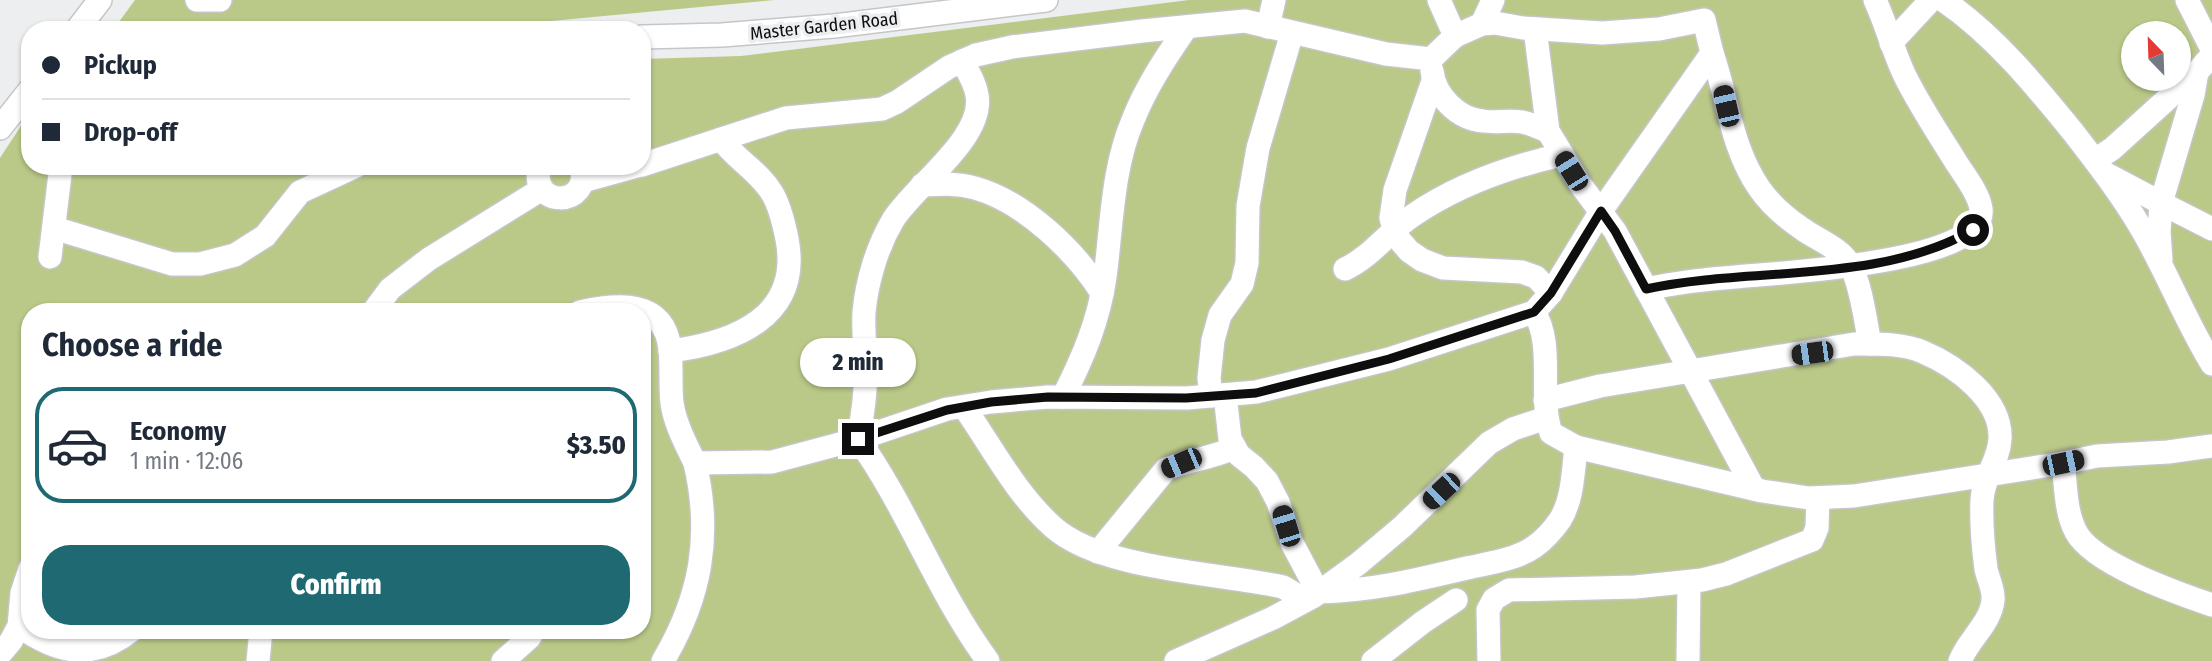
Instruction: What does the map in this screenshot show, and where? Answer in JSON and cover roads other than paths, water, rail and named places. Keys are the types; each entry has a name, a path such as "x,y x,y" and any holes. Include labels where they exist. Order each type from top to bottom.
{"street":[{"path":"84,21 100,0"},
{"path":"197,0 220,0"},
{"name":"Master Garden Road","path":"651,37 722,36 834,26 1046,0"},
{"path":"1268,27 1273,0"},
{"path":"1439,0 1455,36"},
{"path":"1482,24 1493,0"},
{"path":"1646,289 1733,277 1852,267 1919,253 1955,240 1973,230 1979,221 1981,209 1971,186 1926,115 1905,75 1875,0"},
{"path":"1891,43 1931,0"},
{"path":"1942,0 1963,14 2002,50 2099,167 2140,226 2190,328 2212,364"},
{"path":"2187,0 2212,49"},
{"path":"1551,293 1536,276 1522,272 1443,268 1420,259 1396,236 1391,218 1395,190 1432,70 1442,47 1455,36 1482,24 1602,33 1659,29 1704,10 1712,53 1735,140 1746,168 1776,208 1842,255 1852,267 1870,344"},
{"path":"651,161 786,118 882,109 949,67 976,55 1012,47 1142,31 1245,21 1386,54 1432,70"},
{"path":"1063,397 1088,346 1102,293 1115,191 1132,121 1161,65 1186,27"},
{"path":"1535,29 1548,131 1580,184 1615,231 1754,489"},
{"path":"1293,33 1258,148 1248,206 1247,262 1242,284 1220,315 1213,340 1209,377 1218,396 1234,448 1238,455 1267,481 1278,502 1312,596"},
{"path":"695,463 772,462 858,439 947,410 991,402 1063,397 1186,398 1256,393 1389,359 1534,312 1551,293 1601,211 1712,53"},
{"path":"962,61 978,97 975,119 951,154 893,219 878,250 870,278 864,310 866,391 858,439 879,470 957,614 988,661"},
{"path":"2099,167 2112,149 2205,64"},
{"path":"2162,267 2159,232 2161,203 2193,94 2205,64"},
{"path":"1432,70 1442,97 1459,114 1479,121 1522,122 1548,131"},
{"path":"0,128 21,101"},
{"path":"1522,122 1543,105"},
{"path":"670,351 715,343 741,333 778,303 788,283 791,258 783,219 774,195 761,177 728,149 721,139"},
{"path":"1420,259 1382,257 1352,265 1394,229 1439,199 1504,170 1561,155"},
{"path":"2099,167 2212,229"},
{"path":"50,257 60,175"},
{"path":"54,228 172,264 200,264 235,255 265,236 300,192 337,175"},
{"path":"380,303 390,289 541,178 554,198 562,199 576,193 581,175"},
{"path":"922,185 950,183 974,188 1013,205 1060,241 1082,264 1102,293"},
{"path":"1534,312 1541,324 1544,341 1545,409 1551,433 1576,447 1754,489 1818,498 1854,496 2097,456 2168,452 2212,446"},
{"path":"651,314 662,326 670,351 673,405 681,433 695,463 703,507 703,538 695,591 663,661"},
{"path":"1176,661 1273,618 1312,596 1358,564 1402,527 1489,443 1545,409 1600,386 1854,344 1883,344 1922,352 1966,379 1996,410 2000,425 1996,459 1986,476 1982,490 1981,521 1993,599 1990,612 1961,661"},
{"path":"964,407 1037,511 1072,541 1098,552 1170,568 1283,587 1312,596 1356,592 1430,577 1512,558 1533,548 1560,520 1569,501 1576,447"},
{"path":"1098,552 1166,469 1234,448"},
{"path":"2063,463 2069,513 2076,533 2088,548 2138,575 2212,605"},
{"path":"1489,661 1488,610 1499,596 1509,590 1689,583 1726,574 1812,540 1817,528 1818,498"},
{"path":"1495,562 1499,596"},
{"path":"1430,577 1438,589 1478,614 1487,628"},
{"path":"1688,661 1689,583"},
{"path":"1373,661 1423,622 1460,602 1499,596"},
{"path":"0,654 19,626 21,604"},
{"path":"41,639 54,647 75,652 93,651 120,639"},
{"path":"258,661 260,639"},
{"path":"503,661 528,639"}]}
